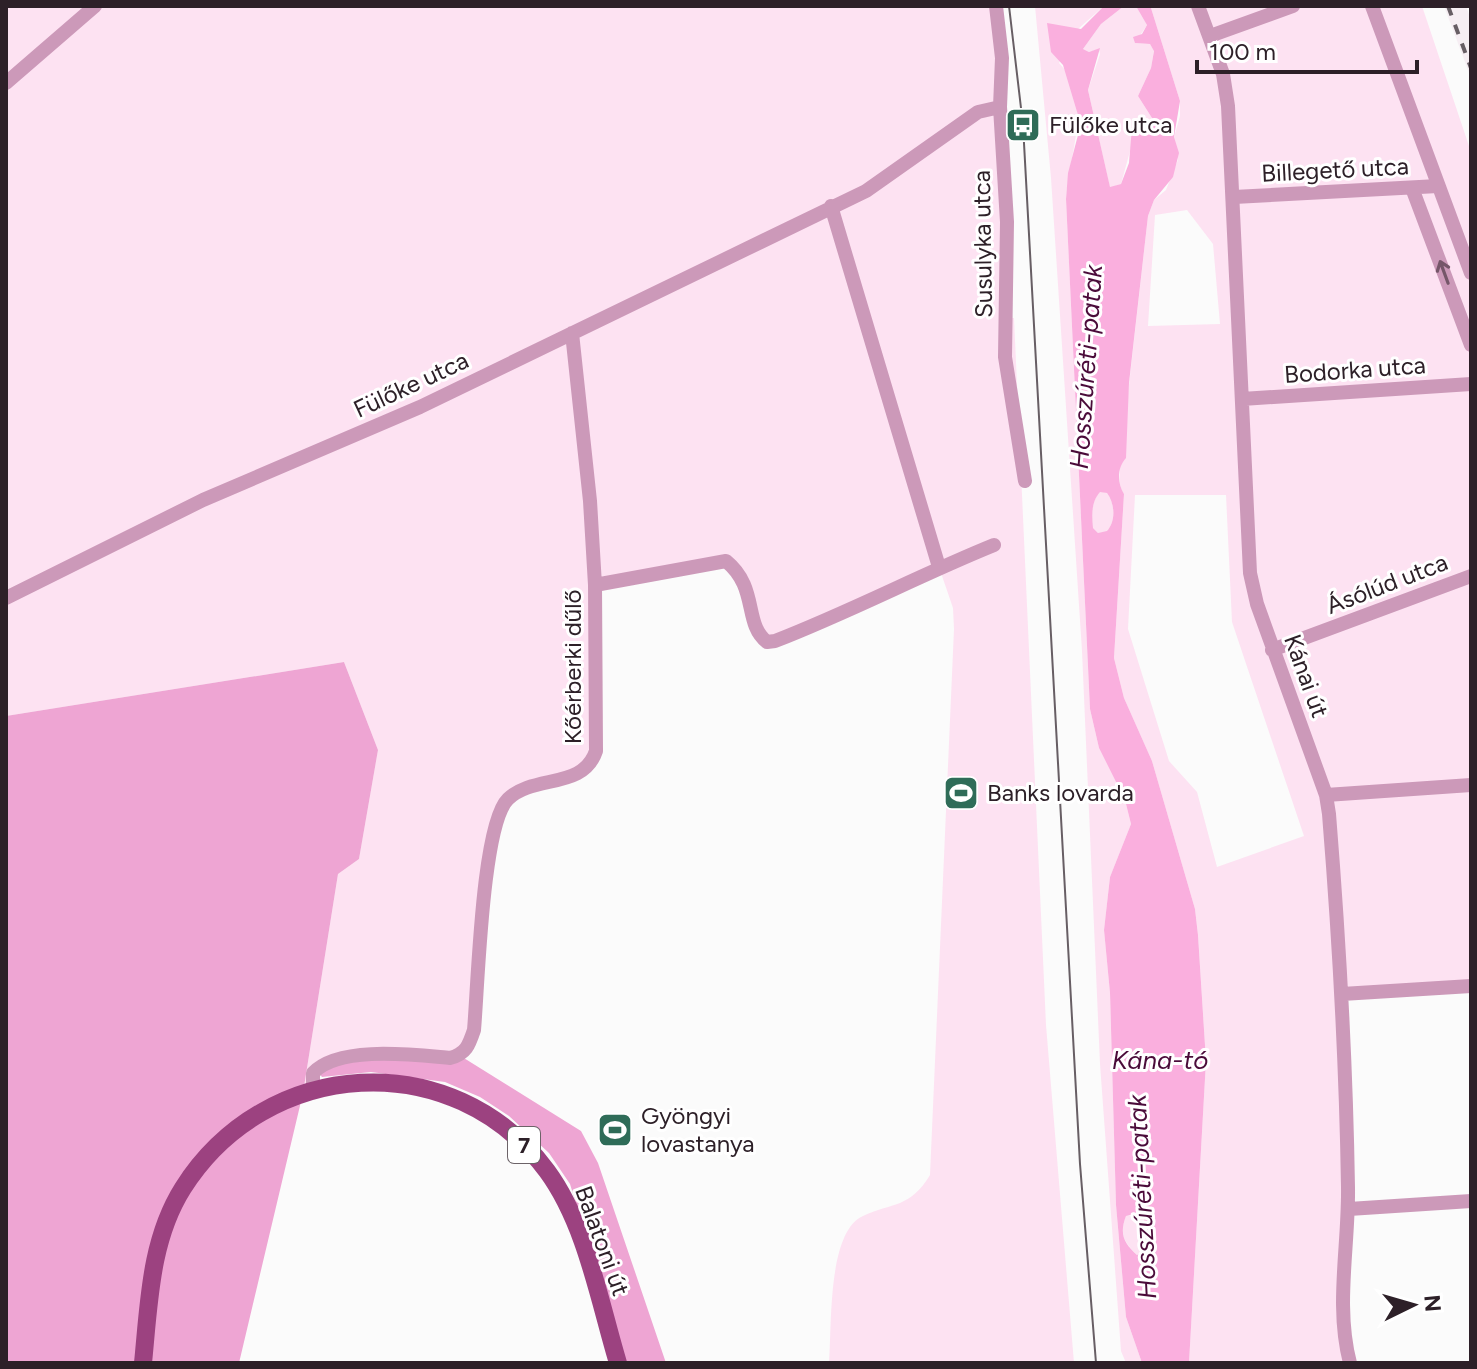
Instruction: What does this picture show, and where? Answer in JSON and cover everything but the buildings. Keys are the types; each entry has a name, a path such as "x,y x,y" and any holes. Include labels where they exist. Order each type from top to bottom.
{"main road":[{"name":"Balatoni út","path":"143,1363 158,1246 182,1189 201,1161 245,1122 267,1108 313,1090 371,1083 438,1091 477,1109 523,1144 563,1197 618,1363"}],"street":[{"path":"6,83 95,6"},
{"name":"Susulyka utca","path":"996,6 1002,58 1000,107 1007,222 1007,384 1025,481"},
{"name":"Kánai út","path":"1198,6 1223,74 1228,106 1250,573 1272,650 1326,795 1342,994 1349,1209 1344,1322 1350,1363"},
{"path":"1210,36 1293,6"},
{"path":"1372,6 1471,273"},
{"name":"Fülőke utca","path":"6,598 203,500 420,407 866,191 978,112 1000,107"},
{"name":"Billegető utca","path":"1234,197 1438,186"},
{"path":"1412,188 1471,345"},
{"path":"831,206 939,567"},
{"name":"Kőérberki dűlő","path":"313,1090 313,1073 330,1063 375,1053 450,1058 469,1046 474,1030 487,873 495,823 501,807 521,791 582,772 592,764 596,751 595,585 590,501 572,333"},
{"name":"Bodorka utca","path":"1242,399 1471,384"},
{"path":"595,585 726,561 739,572 747,586 755,626 767,642 840,616 939,567 994,545"},
{"name":"Ásólúd utca","path":"1272,650 1471,576"},
{"path":"1326,795 1471,785"},
{"path":"1342,994 1471,986"},
{"path":"1349,1209 1471,1201"}],"shaded area":[{"path":"6,6 996,6 1007,318 1014,318 1046,1025 1074,1363 829,1363 837,1260 851,1225 863,1216 908,1199 930,1175 954,629 953,608 939,567 767,642 726,561 596,585 592,764 521,791 501,807 474,1030 459,1055 330,1063 303,1093 338,874 359,859 378,750 344,662 6,716"},
{"path":"1035,6 1104,6 1078,29 1059,63 1070,78 1078,111 1066,199 1090,709 1099,748 1125,800 1131,824 1110,877 1104,930 1110,993 1116,1205 1126,1317 1142,1363 1126,1363 1121,1351 1100,1064 1082,651 1051,178"},
{"path":"1124,6 1140,8 1147,25 1135,43 1150,44 1154,50 1151,68 1138,96 1152,118 1146,129 1133,140 1121,184 1110,188 1088,90 1100,54 1099,49 1089,52 1083,49 1101,24"},
{"path":"1146,6 1422,6 1471,152 1471,986 1342,995 1350,1363 1189,1363 1206,1061 1198,934 1195,909 1152,761 1124,698 1114,658 1124,494 1119,487 1120,465 1148,216 1154,200 1166,190 1178,160 1174,137 1180,116 1180,101 1151,8","holes":["1187,210 1213,244 1220,324 1148,326 1155,215","1135,495 1226,495 1232,622 1304,836 1217,867 1197,792 1169,761 1128,629"]},
{"path":"1444,6 1466,6 1471,20 1471,78"},
{"path":"1100,491 1107,493 1113,512 1107,532 1098,533 1093,528 1092,513"},
{"path":"344,662 378,750 359,859 338,874 303,1093 239,1363 6,1363 6,716"},
{"path":"459,1055 581,1131 598,1163 666,1363 625,1363 570,1184 549,1153 509,1116 480,1097 445,1082 371,1072 322,1077 316,1069 330,1063"},
{"path":"1142,1215 1147,1228 1148,1248 1137,1255 1126,1242 1123,1228 1126,1216"}],"water":[{"name":"Kána-tó","path":"1104,6 1124,6 1101,24 1083,49 1089,52 1100,48 1088,90 1110,187 1121,184 1129,163 1132,127 1146,129 1152,118 1138,96 1151,68 1154,51 1150,44 1135,43 1133,37 1142,34 1147,25 1136,6 1151,8 1180,101 1174,137 1179,153 1173,177 1154,200 1148,216 1129,383 1126,458 1119,476 1124,494 1114,658 1124,698 1152,761 1195,909 1198,935 1206,1061 1189,1363 1142,1363 1126,1317 1116,1205 1110,993 1104,930 1110,877 1131,824 1125,800 1099,748 1090,709 1066,199 1068,173 1078,135 1078,115 1063,65 1051,52 1047,23 1081,29","holes":["1100,492 1107,493 1113,512 1107,531 1098,533 1093,528 1092,514","1142,1215 1147,1228 1148,1248 1137,1255 1123,1233 1126,1216"]}],"tram line":[{"path":"1009,6 1023,125 1080,1164 1096,1363"}],"railway":[{"path":"1448,6 1471,68"}],"place":[{"name":"Fülőke utca","path":"1023,125"},
{"name":"Banks lovarda","path":"961,793"},
{"name":"Gyöngyi lovastanya","path":"615,1130"}],"water label":[{"name":"Hosszúréti-patak","path":"1086,367"},
{"name":"Hosszúréti-patak","path":"1142,1197"}]}
